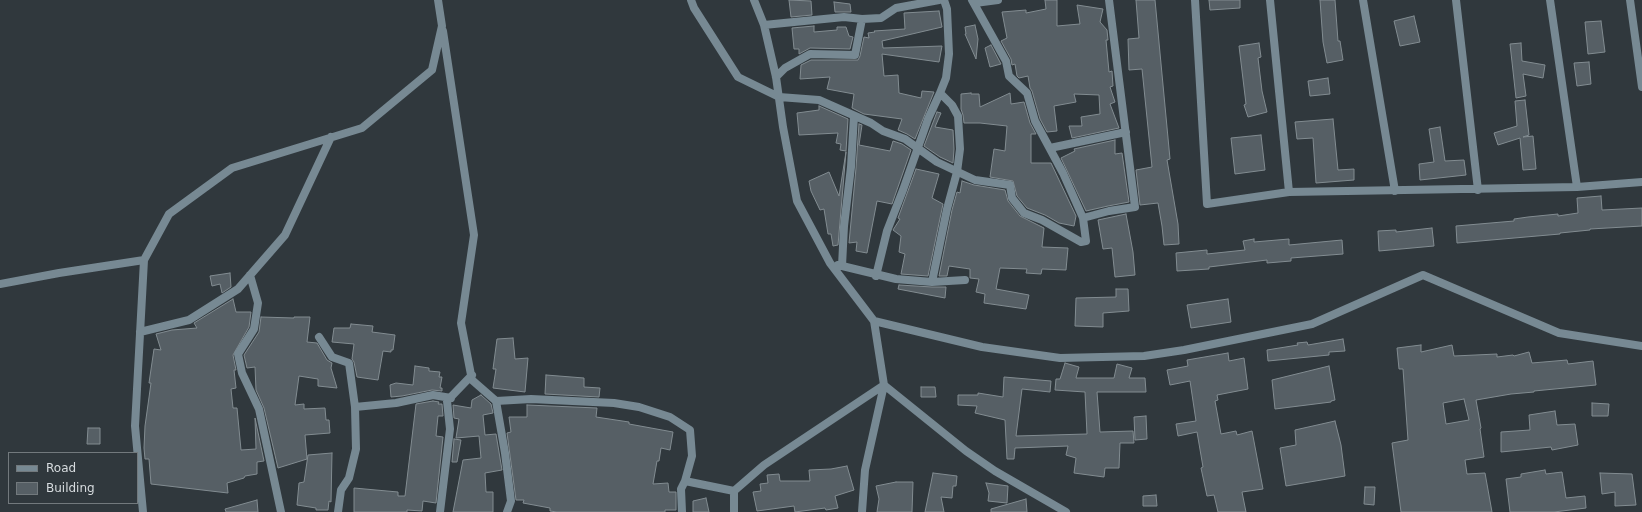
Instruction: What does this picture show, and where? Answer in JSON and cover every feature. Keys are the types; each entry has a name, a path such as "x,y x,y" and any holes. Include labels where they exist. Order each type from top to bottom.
{"street":[{"path":"438,0 474,235 462,323 472,380 496,401 506,453 511,501 508,512"},
{"path":"691,0 694,8 738,77 779,97 819,100 871,123 883,131 905,139 937,162 975,180 1010,184 1012,198 1024,213 1042,220 1081,242 1086,240 1083,218 1063,173 1035,121 1028,93 1009,76 1006,61 973,2 998,0"},
{"path":"754,0 764,25 776,77 783,127 797,201 830,263 874,321 884,385 864,470 862,512"},
{"path":"764,25 844,17 862,19 881,18 896,4 939,0"},
{"path":"876,276 888,231 928,119 946,78 949,54 947,9 944,0"},
{"path":"1083,218 1109,211 1135,207 1109,0"},
{"path":"1195,0 1207,204 1288,192 1478,190 1577,187 1642,182"},
{"path":"1270,0 1288,192"},
{"path":"1363,0 1395,191"},
{"path":"1456,0 1478,190"},
{"path":"1550,0 1577,187"},
{"path":"1630,0 1642,87"},
{"path":"776,77 784,68 810,54 855,55 862,19"},
{"path":"138,452 135,426 144,260 169,214 232,168 362,128 432,70 442,26"},
{"path":"932,282 947,209 957,172 960,149 958,116 952,105 940,93"},
{"path":"842,266 854,116"},
{"path":"1050,148 1091,141 1126,132"},
{"path":"140,332 189,320 238,288 285,235 331,137"},
{"path":"0,284 58,273 144,260"},
{"path":"830,263 876,276 896,279 932,282 965,280"},
{"path":"250,275 258,303 254,329 238,354 242,373 260,409 281,512"},
{"path":"874,321 982,347 1060,358 1144,356 1184,350 1312,324 1423,275 1559,332 1642,346"},
{"path":"320,337 332,357 349,363 354,407 356,449 349,478 341,490 338,512"},
{"path":"440,512 450,429 447,402 472,375"},
{"path":"734,512 734,491 764,465 884,385"},
{"path":"884,385 966,451 995,471 1066,512"},
{"path":"354,407 396,403 433,395 451,398"},
{"path":"496,401 531,399 614,403 639,407 670,417 690,430 692,456 681,489 682,512"},
{"path":"138,455 144,512"},
{"path":"684,481 734,491"}],"building":[{"path":"789,0 811,1 812,15 791,17"},
{"path":"1045,0 1057,0 1057,26 1080,24 1077,5 1103,9 1100,22 1107,30 1108,40 1106,40 1109,72 1112,71 1113,86 1110,87 1115,102 1110,104 1119,128 1072,138 1069,126 1082,126 1081,117 1100,114 1099,95 1074,94 1076,102 1054,106 1057,131 1047,132 1040,119 1030,88 1028,76 1019,78 1017,76 1015,64 1012,65 1011,59 1001,41 1007,38 1002,12 1026,10 1026,13 1046,9"},
{"path":"1136,0 1155,0 1170,159 1167,160 1178,224 1179,244 1164,245 1158,203 1140,205 1136,170 1152,167 1142,69 1129,70 1128,39 1139,38"},
{"path":"1209,0 1240,0 1240,8 1210,10"},
{"path":"1320,0 1335,0 1338,41 1340,41 1343,60 1327,63 1323,42"},
{"path":"834,2 850,4 851,12 835,12"},
{"path":"939,11 942,27 882,41 883,48 942,46 939,62 882,54 884,76 898,75 899,93 921,98 922,91 934,92 915,139 898,130 902,119 864,114 852,108 854,94 827,89 830,77 800,79 801,65 811,60 858,60 864,37 869,38 868,33 875,32 874,31 905,29 904,13"},
{"path":"1414,16 1420,42 1400,46 1394,21"},
{"path":"1601,21 1605,52 1588,54 1585,22"},
{"path":"975,25 978,39 976,59 965,34 965,27"},
{"path":"814,26 814,32 837,30 837,27 846,27 849,36 853,37 850,49 810,48 799,54 799,49 794,49 792,28"},
{"path":"1259,43 1261,57 1258,58 1262,91 1267,112 1248,117 1244,105 1246,104 1239,46"},
{"path":"1521,43 1522,61 1545,65 1543,78 1523,74 1526,96 1516,98 1510,44"},
{"path":"991,45 1001,64 990,67 985,48"},
{"path":"1589,62 1591,84 1577,86 1574,63"},
{"path":"1328,78 1330,94 1310,96 1308,81"},
{"path":"1010,93 1011,104 1024,102 1030,123 1036,134 1031,134 1031,163 1051,163 1076,216 1074,226 1059,223 1045,215 1027,208 1017,196 1013,181 990,177 994,149 1005,151 1007,126 964,123 961,109 961,94 979,94 980,107"},
{"path":"1525,100 1529,135 1523,137 1533,136 1536,169 1523,170 1520,138 1498,145 1494,133 1517,126 1515,101"},
{"path":"819,106 848,119 846,151 840,150 841,144 836,143 838,133 799,135 797,113 819,110"},
{"path":"937,112 941,113 935,127 953,130 953,163 940,157 924,146"},
{"path":"1333,119 1338,170 1354,169 1354,180 1316,183 1313,138 1297,139 1295,122"},
{"path":"859,124 862,125 859,145 890,151 893,141 902,144 911,150 892,204 877,201 867,253 856,251 857,242 849,243"},
{"path":"1440,127 1445,161 1464,160 1466,175 1420,180 1419,164 1434,162 1429,129"},
{"path":"1261,135 1265,170 1235,174 1231,138"},
{"path":"1115,140 1115,154 1122,153 1129,202 1086,211 1061,158 1075,151 1074,149"},
{"path":"846,152 838,245 833,246 831,234 828,234 824,209 820,210 811,191 809,181 829,172 839,196"},
{"path":"916,169 939,174 932,198 943,204 928,276 901,274 905,254 899,252 901,236 893,230 900,219 898,218"},
{"path":"962,181 974,185 1005,190 1008,201 1020,216 1044,228 1042,247 1068,248 1066,270 1042,269 1041,274 1026,273 1027,269 1000,268 996,289 1029,295 1026,309 984,303 985,294 976,292 979,279 970,278 970,269 949,266 947,276 939,276 952,210 957,192 960,193"},
{"path":"1601,196 1602,210 1642,208 1642,226 1590,229 1560,234 1457,243 1456,226 1514,221 1514,219 1528,217 1558,214 1558,216 1578,213 1577,198"},
{"path":"1126,214 1133,252 1135,275 1115,277 1112,248 1103,249 1098,220"},
{"path":"1432,228 1434,246 1379,251 1378,231 1396,230 1396,232"},
{"path":"1254,239 1254,242 1289,239 1289,245 1342,240 1343,254 1291,258 1291,261 1267,263 1267,260 1209,267 1209,269 1177,271 1176,253 1207,250 1207,254 1245,250 1243,241"},
{"path":"230,273 231,287 222,293 220,284 212,286 210,276"},
{"path":"899,285 946,287 945,298 898,289"},
{"path":"1116,289 1128,289 1129,311 1103,313 1103,327 1075,326 1076,298 1116,297"},
{"path":"233,299 236,312 251,312 249,327 233,355 236,370 234,370 236,388 231,389 233,408 237,408 241,450 256,449 255,418 264,461 257,462 257,474 245,476 244,478 227,483 228,493 151,484 149,459 145,459 144,448 145,426 151,383 149,383 154,349 161,350 156,334 172,330 197,328 194,323"},
{"path":"1228,299 1231,322 1191,328 1187,305"},
{"path":"261,317 310,317 307,342 317,343 327,360 332,363 331,368 337,388 318,386 318,379 299,376 295,405 304,404 304,409 325,408 326,420 329,420 330,433 305,435 307,459 278,468 264,408 256,390 255,367 247,368 244,355 259,332"},
{"path":"351,324 373,326 372,332 395,335 393,350 391,350 391,352 383,351 378,380 357,377 352,359 354,344 332,342 334,328 350,328"},
{"path":"513,338 515,359 528,358 525,392 493,388 496,369 493,369 497,339"},
{"path":"1343,339 1345,351 1329,352 1329,355 1268,361 1267,350 1298,345 1297,343 1307,342 1308,345"},
{"path":"1421,345 1421,352 1452,345 1454,356 1497,354 1497,357 1514,356 1529,352 1532,363 1567,360 1568,364 1593,361 1596,385 1534,391 1476,400 1484,457 1465,460 1467,474 1485,473 1492,512 1401,512 1392,443 1408,440 1403,369 1399,369 1397,348","holes":["1464,399 1469,420 1446,424 1443,403"]},
{"path":"1228,353 1229,361 1244,358 1248,389 1217,395 1218,400 1215,401 1221,434 1236,431 1237,435 1252,431 1263,489 1242,492 1246,512 1218,512 1214,495 1207,496 1201,468 1203,467 1197,432 1178,436 1176,424 1196,421 1190,381 1170,385 1167,370 1188,366 1187,360"},
{"path":"1065,363 1079,367 1076,378 1114,378 1117,364 1132,368 1129,378 1145,378 1146,392 1097,392 1100,432 1133,431 1134,443 1120,443 1119,468 1105,468 1104,477 1074,473 1076,458 1066,455 1068,446 1015,448 1014,459 1007,459 1005,420 975,413 977,406 958,405 958,395 978,395 978,393 1003,397 1004,377 1051,381 1050,392 1022,389 1016,436 1087,434 1085,392 1055,390 1056,379 1060,379"},
{"path":"415,366 429,368 429,371 440,372 439,377 442,377 440,388 442,388 442,391 432,390 391,397 390,385 396,383 413,385"},
{"path":"1329,366 1335,400 1331,402 1275,409 1272,380"},
{"path":"546,375 584,378 584,387 600,388 599,397 545,394"},
{"path":"921,387 935,387 936,397 921,397"},
{"path":"481,395 491,404 493,413 483,415 485,435 496,434 502,470 485,473 486,492 493,492 493,512 453,512 463,460 481,458 479,436 456,438 459,419 454,418 453,405 471,408 472,400"},
{"path":"433,401 439,402 438,404 442,404 443,416 438,416 436,436 443,437 436,503 423,501 422,511 407,510 407,512 354,512 354,488 398,492 398,496 405,496 416,404"},
{"path":"1592,403 1609,404 1608,416 1592,416"},
{"path":"527,405 597,408 596,417 629,422 629,424 673,432 670,450 661,448 653,484 668,483 669,492 676,492 676,510 665,510 665,512 557,512 550,511 550,508 523,503 524,500 516,500 507,433 511,432 509,417 527,417"},
{"path":"1555,411 1557,425 1575,424 1578,445 1552,450 1551,447 1501,452 1501,432 1530,430 1529,415"},
{"path":"1146,416 1147,439 1135,440 1134,417"},
{"path":"1335,421 1341,445 1345,476 1286,486 1280,448 1296,445 1295,430"},
{"path":"88,428 100,428 100,444 87,444"},
{"path":"454,439 461,440 457,462 452,462"},
{"path":"332,453 331,502 329,501 328,510 316,510 316,508 297,505 299,483 304,482 308,455"},
{"path":"847,466 854,490 835,496 838,508 826,510 825,508 795,512 794,506 757,511 753,492 761,491 760,484 768,483 767,475 779,474 780,481 810,481 809,470 831,469"},
{"path":"1545,470 1546,474 1562,472 1566,498 1585,496 1586,508 1554,512 1510,512 1506,479 1521,477 1521,474"},
{"path":"933,473 957,476 956,486 953,486 952,498 941,497 944,512 925,512"},
{"path":"1600,473 1632,474 1636,505 1615,506 1615,492 1602,494"},
{"path":"896,482 913,482 912,512 877,512 879,499 876,486"},
{"path":"986,483 1008,486 1007,503 988,501 989,493"},
{"path":"1365,487 1375,487 1374,505 1364,504"},
{"path":"1156,495 1157,506 1143,506 1143,496"},
{"path":"706,498 709,512 693,512 693,501"},
{"path":"1026,499 1027,512 991,512 991,509"},
{"path":"257,500 258,512 226,512 225,509"}]}
